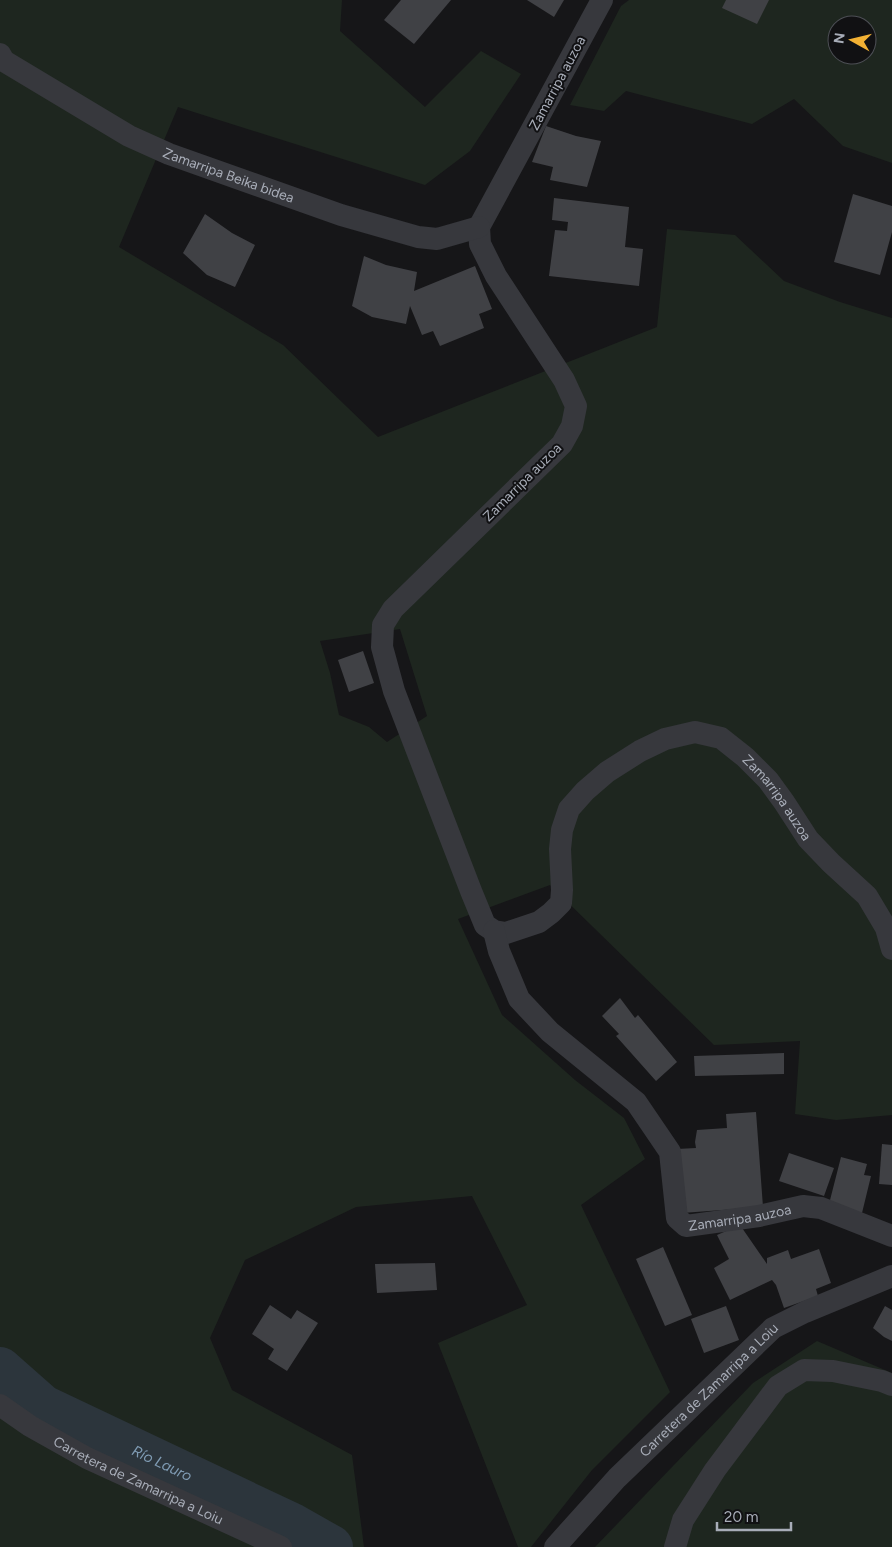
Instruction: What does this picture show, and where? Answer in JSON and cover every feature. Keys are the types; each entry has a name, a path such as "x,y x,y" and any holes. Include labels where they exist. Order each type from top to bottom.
{"street":[{"name":"Zamarripa auzoa","path":"602,0 479,227 480,244 496,276 564,380 576,406 572,426 562,444 393,609 383,625 382,647 394,691 485,925 494,931 506,933 539,922 561,903 560,849 562,830 569,808 585,791 607,772 640,751 665,739 695,732 722,738 768,780 808,839 867,896 886,928 892,948"},
{"name":"Zamarripa Beika bidea","path":"0,54 4,61 129,136 187,160 341,215 418,237 437,239 479,227"},
{"name":"Zamarripa auzoa","path":"494,931 499,951 520,999 550,1032 636,1102 670,1152 677,1218 686,1226 759,1216 803,1206 821,1208 890,1230"},
{"name":"Carretera de Zamarripa a Loiu","path":"555,1547 617,1478 773,1328 805,1312 892,1276"},
{"path":"675,1547 683,1520 715,1470 778,1386 804,1370 833,1371 882,1381 892,1385"},
{"name":"Carretera de Zamarripa a Loiu","path":"0,1405 30,1426 88,1458 281,1547"}],"shaded area":[{"path":"0,0 342,0 340,31 425,107 481,51 521,74 470,151 425,185 178,107 119,247 283,345 378,437 657,327 667,229 735,235 784,281 840,302 892,318 892,1115 836,1120 795,1114 800,1041 714,1045 550,885 458,919 502,1015 575,1080 624,1118 645,1159 581,1205 670,1392 592,1470 531,1547 518,1547 438,1343 527,1305 472,1196 356,1207 245,1260 210,1338 232,1390 352,1455 364,1547 0,1547","holes":["400,629 427,716 387,742 369,727 339,715 330,673 320,641"]},
{"path":"629,0 892,0 892,163 843,146 794,99 752,124 626,91 604,111 570,105 621,6"},
{"path":"817,1341 892,1373 892,1547 595,1547 753,1383"}],"building":[{"path":"401,0 451,0 414,44 384,20"},
{"path":"527,0 564,0 554,17"},
{"path":"726,0 769,0 757,24 722,8"},
{"path":"546,126 576,136 601,141 587,187 550,180 553,167 532,162"},
{"path":"853,194 892,206 892,232 880,275 834,262"},
{"path":"554,198 629,207 625,247 643,249 639,286 549,276 555,230 567,231 568,222 552,220"},
{"path":"205,214 232,233 255,245 235,287 207,275 183,253"},
{"path":"364,256 386,265 417,272 414,291 475,266 492,309 479,314 484,328 440,346 433,331 422,335 410,306 406,324 372,317 352,306"},
{"path":"363,651 374,683 349,692 338,660"},
{"path":"620,998 635,1018 638,1015 677,1062 656,1081 616,1036 619,1034 602,1016"},
{"path":"784,1053 784,1074 695,1076 694,1056"},
{"path":"756,1112 763,1207 682,1213 677,1149 696,1148 697,1130 727,1128 726,1114"},
{"path":"882,1144 892,1145 892,1185 879,1184"},
{"path":"789,1153 834,1168 824,1196 779,1181"},
{"path":"841,1157 867,1164 864,1175 871,1176 862,1213 829,1204"},
{"path":"740,1225 767,1264 767,1258 788,1250 791,1259 819,1249 831,1283 816,1289 818,1296 784,1308 776,1285 772,1280 730,1300 714,1268 729,1259 717,1235"},
{"path":"663,1247 692,1315 665,1326 636,1259"},
{"path":"435,1263 437,1290 377,1293 375,1264"},
{"path":"270,1305 291,1319 297,1310 318,1323 287,1371 268,1359 274,1349 252,1334"},
{"path":"726,1306 739,1340 704,1353 691,1319"},
{"path":"885,1306 892,1310 892,1341 873,1328"}],"waterway":[{"name":"Río Lauro","path":"0,1369 43,1407 292,1525 331,1547"}]}
